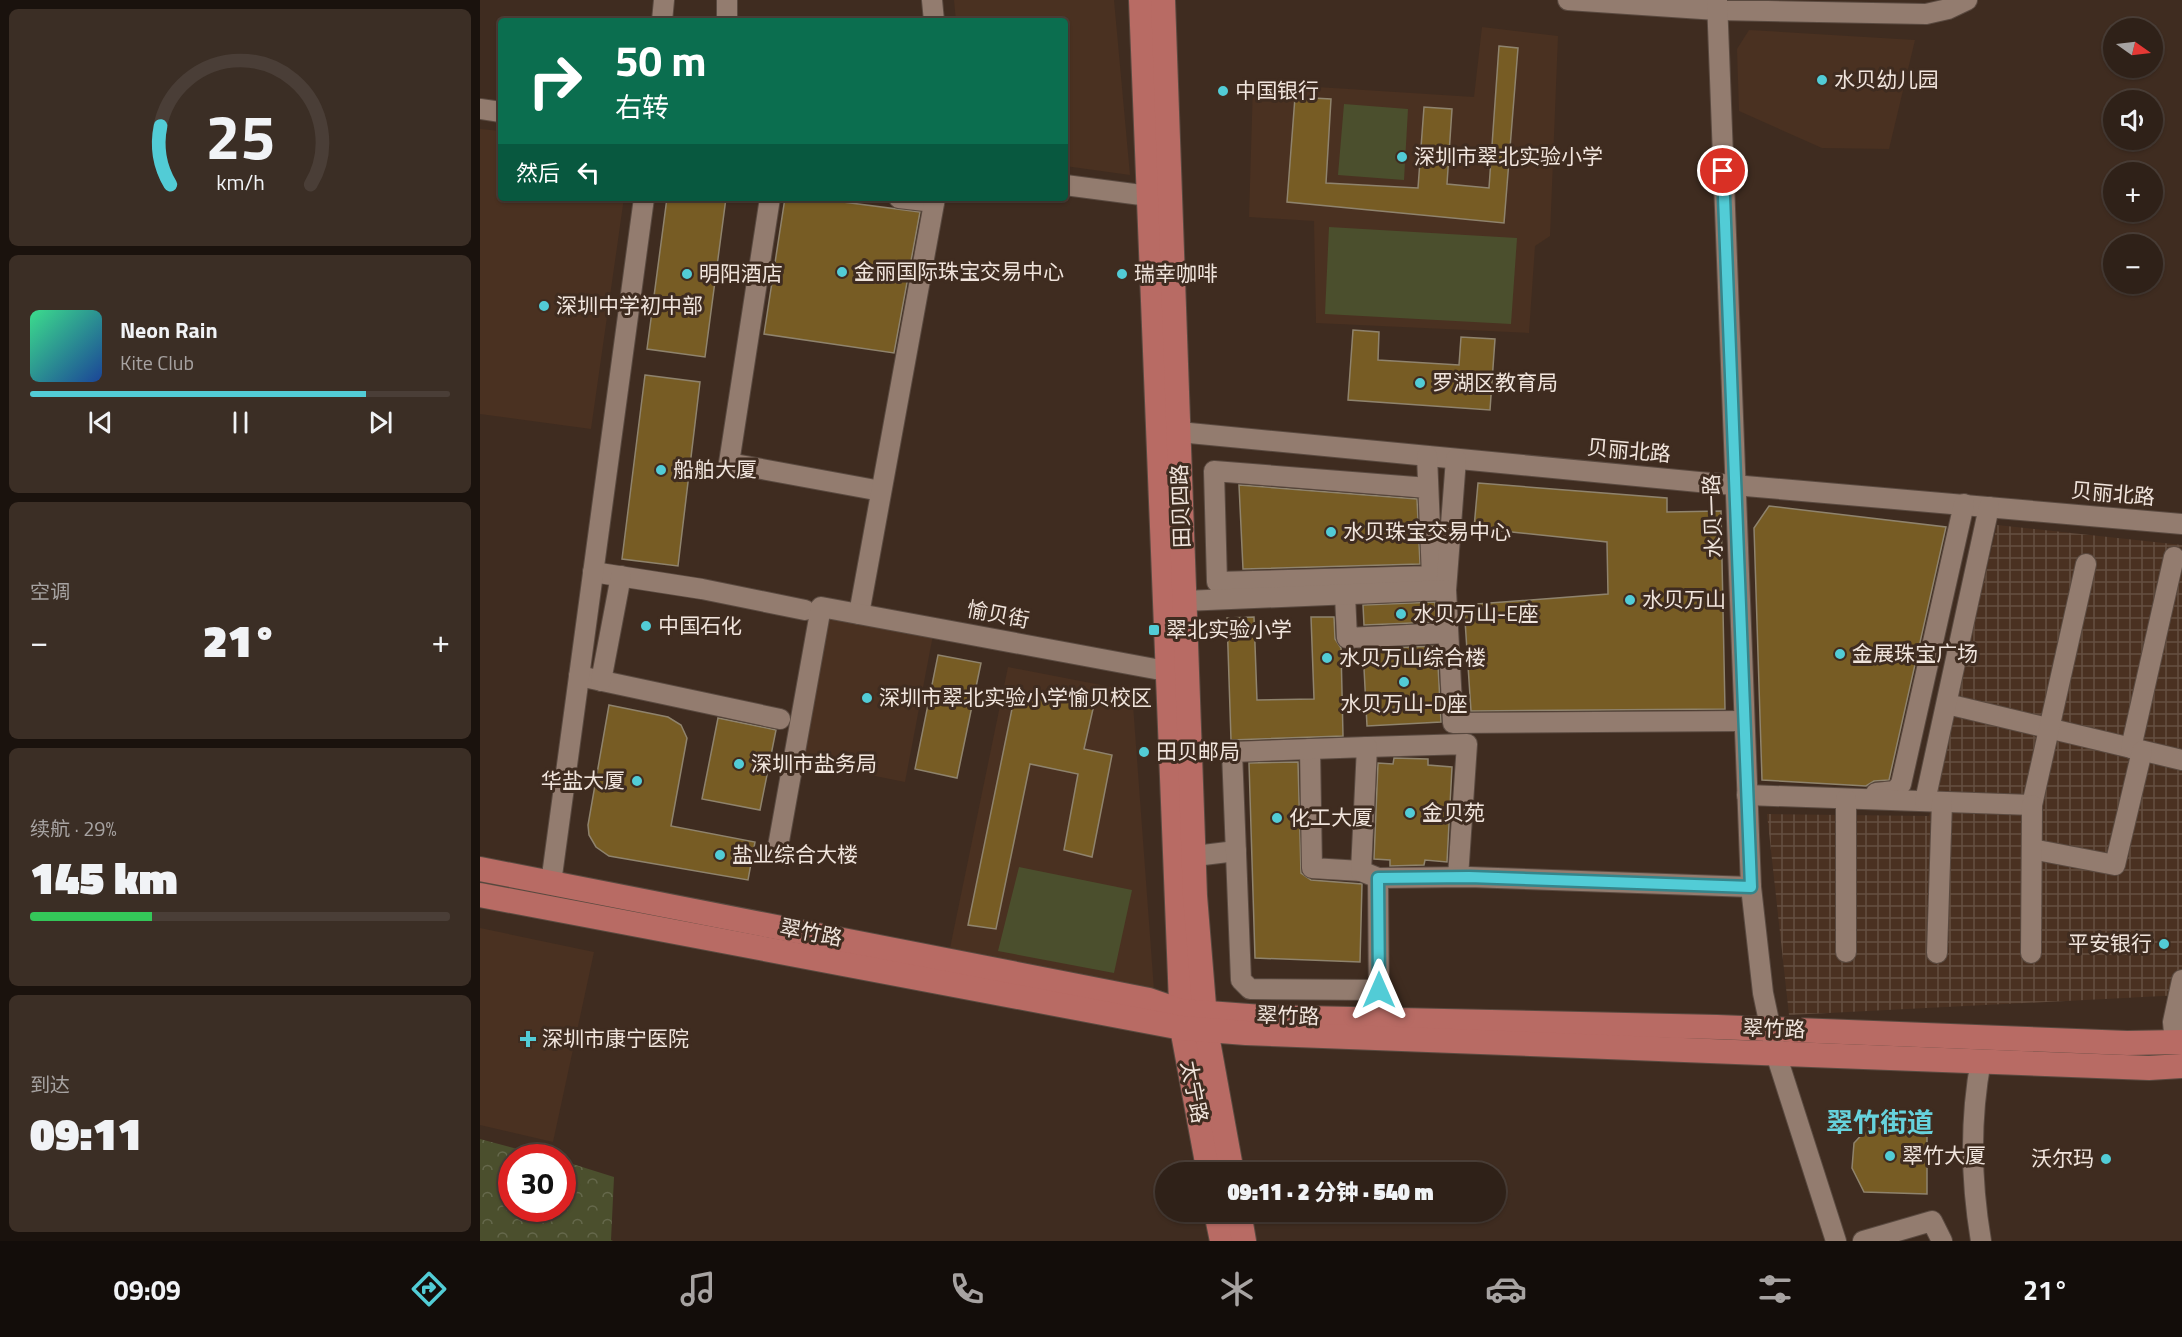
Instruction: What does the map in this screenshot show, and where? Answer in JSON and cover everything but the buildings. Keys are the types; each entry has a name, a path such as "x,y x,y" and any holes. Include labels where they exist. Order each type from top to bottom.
{"main road":[{"name":"田贝四路","path":"1141,0 1166,671 1194,1020"},
{"name":"田贝四路","path":"1163,0 1195,856 1185,896"},
{"name":"翠竹路","path":"480,869 1149,1000 1194,1020 1262,1017 1379,1018 1770,1029 2180,1050"},
{"name":"翠竹路","path":"480,895 1194,1020 1776,1054 2149,1068 2180,1050"},
{"name":"太宁路","path":"1194,1020 1208,1162"},
{"name":"太宁路","path":"1194,1020 1229,1162"},
{"path":"1218,1222 1222,1241"},
{"path":"1241,1222 1245,1241"}],"street":[{"path":"662,18 664,0"},
{"path":"727,0 727,18"},
{"path":"932,0 934,18"},
{"path":"1568,0 1926,14 1948,9 1967,0"},
{"name":"水贝一路","path":"1717,5 1751,887 1763,993 1776,1054 1836,1241"},
{"path":"480,109 498,112"},
{"path":"1068,185 1149,196"},
{"path":"551,883 644,201"},
{"path":"770,201 729,463 881,491"},
{"path":"859,614 935,201"},
{"name":"贝丽北路","path":"1179,432 1735,485 2182,524"},
{"path":"1427,456 1432,576 1217,582 1214,471 1428,488"},
{"path":"1456,459 1446,590 1453,723 1744,721"},
{"path":"1747,790 1882,793 1895,790 1901,784 1964,504"},
{"path":"1936,952 1934,801 1947,704 1989,507"},
{"path":"2032,849 2115,866 2174,557"},
{"path":"2031,952 2032,805 2086,564"},
{"name":"愉贝街","path":"593,572 813,609 859,614 1166,671"},
{"path":"601,681 621,576"},
{"path":"1184,601 1446,590"},
{"path":"1345,595 1347,638 1448,633"},
{"path":"777,852 813,609"},
{"path":"579,676 780,719"},
{"path":"1947,704 2048,730 2182,760"},
{"path":"1379,990 1250,989 1241,980 1232,752 1467,744 1458,878"},
{"path":"1367,747 1370,874 1379,1018"},
{"path":"1310,749 1312,867 1370,874 1751,887"},
{"path":"1747,790 1846,799 2032,805"},
{"path":"1846,799 1846,952"},
{"path":"1195,856 1236,851"},
{"path":"2180,1050 2173,1022 2182,980"},
{"path":"1981,1060 1973,1144 1975,1205 1981,1241"},
{"path":"1863,1241 1932,1221 1941,1241"}],"shaded area":[{"path":"954,0 1114,0 1130,175 1068,166 1068,18 956,18"},
{"name":"深圳市翠北实验小学","path":"1482,27 1558,36 1550,236 1535,246 1529,333 1316,323 1314,221 1249,217 1253,83 1474,97"},
{"name":"水贝幼儿园","path":"1749,30 1915,40 1889,149 1822,148 1739,111 1737,49"},
{"name":"深圳中学初中部","path":"480,129 498,131 498,201 624,201 591,429 480,414"},
{"path":"1997,525 2182,545 2182,995 1789,1015 1767,814 1929,816"},
{"name":"深圳市翠北实验小学愉贝校区","path":"828,614 933,635 905,782 800,761"},
{"path":"1008,667 1132,691 1154,990 950,948"},
{"name":"深圳市康宁医院","path":"480,928 594,952 553,1142 480,1125"}],"green space":[{"path":"1344,104 1408,109 1404,180 1338,175"},
{"path":"1329,227 1517,238 1511,324 1325,314"},
{"path":"1019,867 1132,890 1114,973 998,951"},
{"path":"480,1139 499,1144 498,1222 576,1222 576,1165 614,1177 611,1240 613,1241 480,1241"}],"place":[{"name":"水贝幼儿园","path":"1822,80"},
{"name":"中国银行","path":"1223,91"},
{"name":"深圳市翠北实验小学","path":"1402,157"},
{"name":"金丽国际珠宝交易中心","path":"842,272"},
{"name":"明阳酒店","path":"687,274"},
{"name":"瑞幸咖啡","path":"1122,274"},
{"name":"深圳中学初中部","path":"544,306"},
{"name":"罗湖区教育局","path":"1420,383"},
{"name":"船舶大厦","path":"661,470"},
{"name":"水贝珠宝交易中心","path":"1331,532"},
{"name":"水贝万山","path":"1630,600"},
{"name":"水贝万山-E座","path":"1401,614"},
{"name":"中国石化","path":"646,626"},
{"name":"翠北实验小学","path":"1154,630"},
{"name":"金展珠宝广场","path":"1840,654"},
{"name":"水贝万山综合楼","path":"1327,658"},
{"name":"水贝万山-D座","path":"1404,682"},
{"name":"深圳市翠北实验小学愉贝校区","path":"867,698"},
{"name":"田贝邮局","path":"1144,752"},
{"name":"深圳市盐务局","path":"739,764"},
{"name":"华盐大厦","path":"637,781"},
{"name":"金贝苑","path":"1410,813"},
{"name":"化工大厦","path":"1277,818"},
{"name":"盐业综合大楼","path":"720,855"},
{"name":"平安银行","path":"2164,944"},
{"name":"深圳市康宁医院","path":"528,1039"},
{"name":"翠竹大厦","path":"1890,1156"},
{"name":"沃尔玛","path":"2106,1159"}],"district":[{"name":"翠竹街道","path":"1880,1123"}],"route":[{"path":"1379,990 1378,878 1469,877 1751,887 1723,171"}]}
